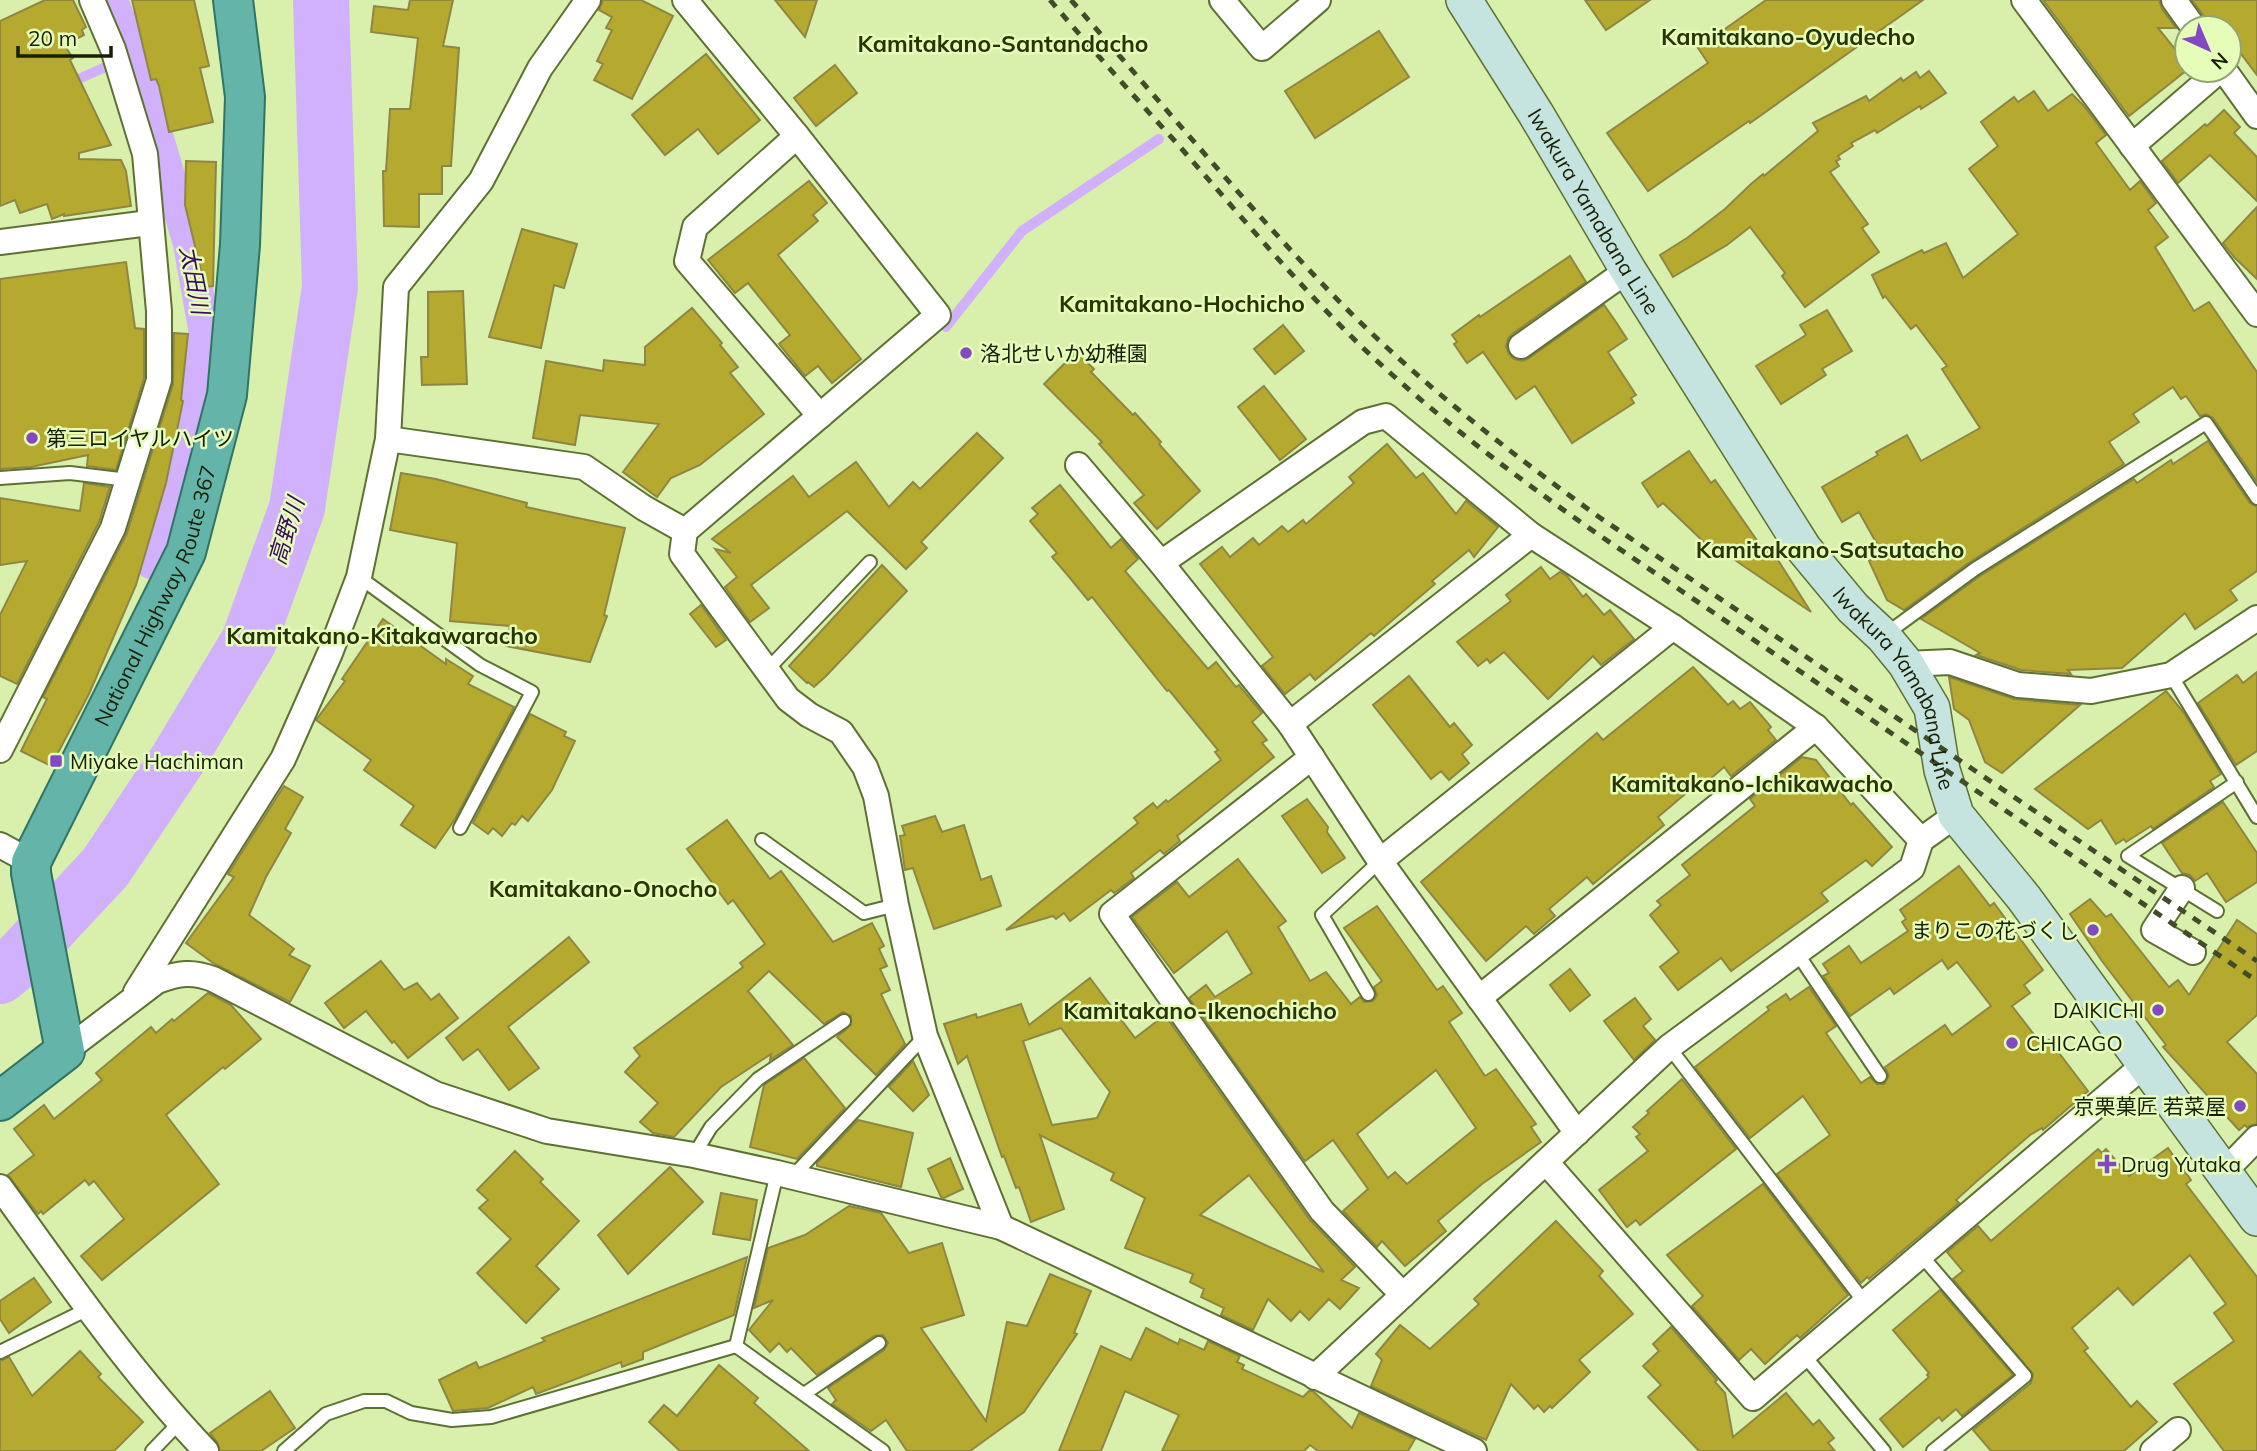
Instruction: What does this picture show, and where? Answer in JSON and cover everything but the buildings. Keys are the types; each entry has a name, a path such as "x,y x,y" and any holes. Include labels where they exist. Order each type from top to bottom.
{"highway":[{"name":"National Highway Route 367","path":"63,1038 21,860 186,552 227,394 240,245 245,97 233,0"},
{"path":"0,1101 63,1038"}],"main road":[{"name":"Iwakura Yamabana Line","path":"1464,0 1536,114 1628,270 1804,550 1853,608 1883,636 1906,664 1932,708 1942,769 1955,815 2024,898 2257,1218"}],"street":[{"path":"0,750 113,528 159,380 159,311 149,223 145,154 113,49 92,0"},
{"path":"130,1001 283,759 330,653 359,577 388,439 396,287 481,181 540,68 588,0"},
{"path":"685,0 797,136 938,315 685,531 682,554 788,699 809,715 841,732 865,767 876,796 895,905 925,1036 1001,1227"},
{"path":"1222,0 1262,48 1318,0"},
{"path":"2024,0 2257,314"},
{"path":"2132,146 2205,84"},
{"path":"2233,84 2257,116"},
{"path":"797,136 695,227 687,261 820,416"},
{"path":"0,242 149,223"},
{"path":"1521,346 1628,270"},
{"path":"1161,563 1363,422 1385,416 1531,535 1673,627 1816,727 1920,840"},
{"path":"388,439 584,467 644,508 685,531"},
{"path":"1078,466 1161,563 1290,724 1380,861 1577,1133"},
{"path":"1290,724 1531,535"},
{"path":"1906,664 1950,662 2018,685 2091,691 2171,675 2257,618"},
{"path":"1380,861 1673,627"},
{"path":"1479,998 1816,727"},
{"path":"1312,757 1112,914 1322,1211 1403,1295"},
{"path":"1315,1377 1669,1047 1912,868 1920,840 1955,815"},
{"path":"2182,888 2154,930 2193,952"},
{"path":"63,1038 130,1001 157,981 173,975 197,973 214,979 435,1094 547,1131 694,1155 785,1174 1001,1227 1474,1451"},
{"path":"1546,1162 1753,1398 2144,1065"},
{"path":"2224,1172 2257,1138"},
{"path":"0,1187 88,1309 179,1423 206,1451"},
{"path":"2152,1451 2178,1430"}],"lane":[{"path":"1883,636 1975,569 2206,423 2257,498"},
{"path":"0,478 70,473 128,480"},
{"path":"767,670 870,562"},
{"path":"359,577 480,665 532,692 460,828"},
{"path":"2171,675 2257,817"},
{"path":"2217,911 2129,856 2237,782"},
{"path":"762,840 864,913 895,905"},
{"path":"1368,994 1322,915 1380,861"},
{"path":"1797,953 1880,1076"},
{"path":"694,1155 712,1127 758,1079 844,1021"},
{"path":"736,1346 785,1174 925,1036"},
{"path":"1669,1047 1865,1303"},
{"path":"1921,1255 2025,1376 1933,1451"},
{"path":"0,1352 88,1309"},
{"path":"804,1394 879,1343"},
{"path":"736,1346 883,1451"},
{"path":"284,1451 326,1414 364,1401 386,1401 411,1413 452,1420 491,1417 736,1346"},
{"path":"1803,1354 1884,1451"},
{"path":"152,1451 179,1423"}],"waterway":[{"name":"太田川","path":"112,0 135,60 189,244 205,334 180,478 167,524 151,563"},
{"name":"高野川","path":"0,976 17,962 105,868 178,759 249,641 297,508 330,287 321,0"},
{"path":"67,84 133,55"},
{"path":"946,327 1022,231 1159,139"}],"railway":[{"path":"1050,0 1313,297 1390,373 1448,422 1599,535 2257,981"},
{"path":"1071,0 1232,185 1331,293 1394,354 1460,411 1599,517 2257,961"}],"place":[{"name":"洛北せいか幼稚園","path":"966,353"},
{"name":"第三ロイヤルハイツ","path":"32,438"},
{"name":"Miyake Hachiman","path":"56,761"},
{"name":"まりこの花づくし","path":"2093,930"},
{"name":"DAIKICHI","path":"2158,1010"},
{"name":"CHICAGO","path":"2012,1043"},
{"name":"京栗菓匠 若菜屋","path":"2240,1106"},
{"name":"Drug Yutaka","path":"2107,1164"}],"district":[{"name":"Kamitakano-Oyudecho","path":"1788,36"},
{"name":"Kamitakano-Santandacho","path":"1003,43"},
{"name":"Kamitakano-Hochicho","path":"1182,303"},
{"name":"Kamitakano-Satsutacho","path":"1830,549"},
{"name":"Kamitakano-Kitakawaracho","path":"382,635"},
{"name":"Kamitakano-Ichikawacho","path":"1752,783"},
{"name":"Kamitakano-Onocho","path":"603,888"},
{"name":"Kamitakano-Ikenochicho","path":"1200,1010"}]}
